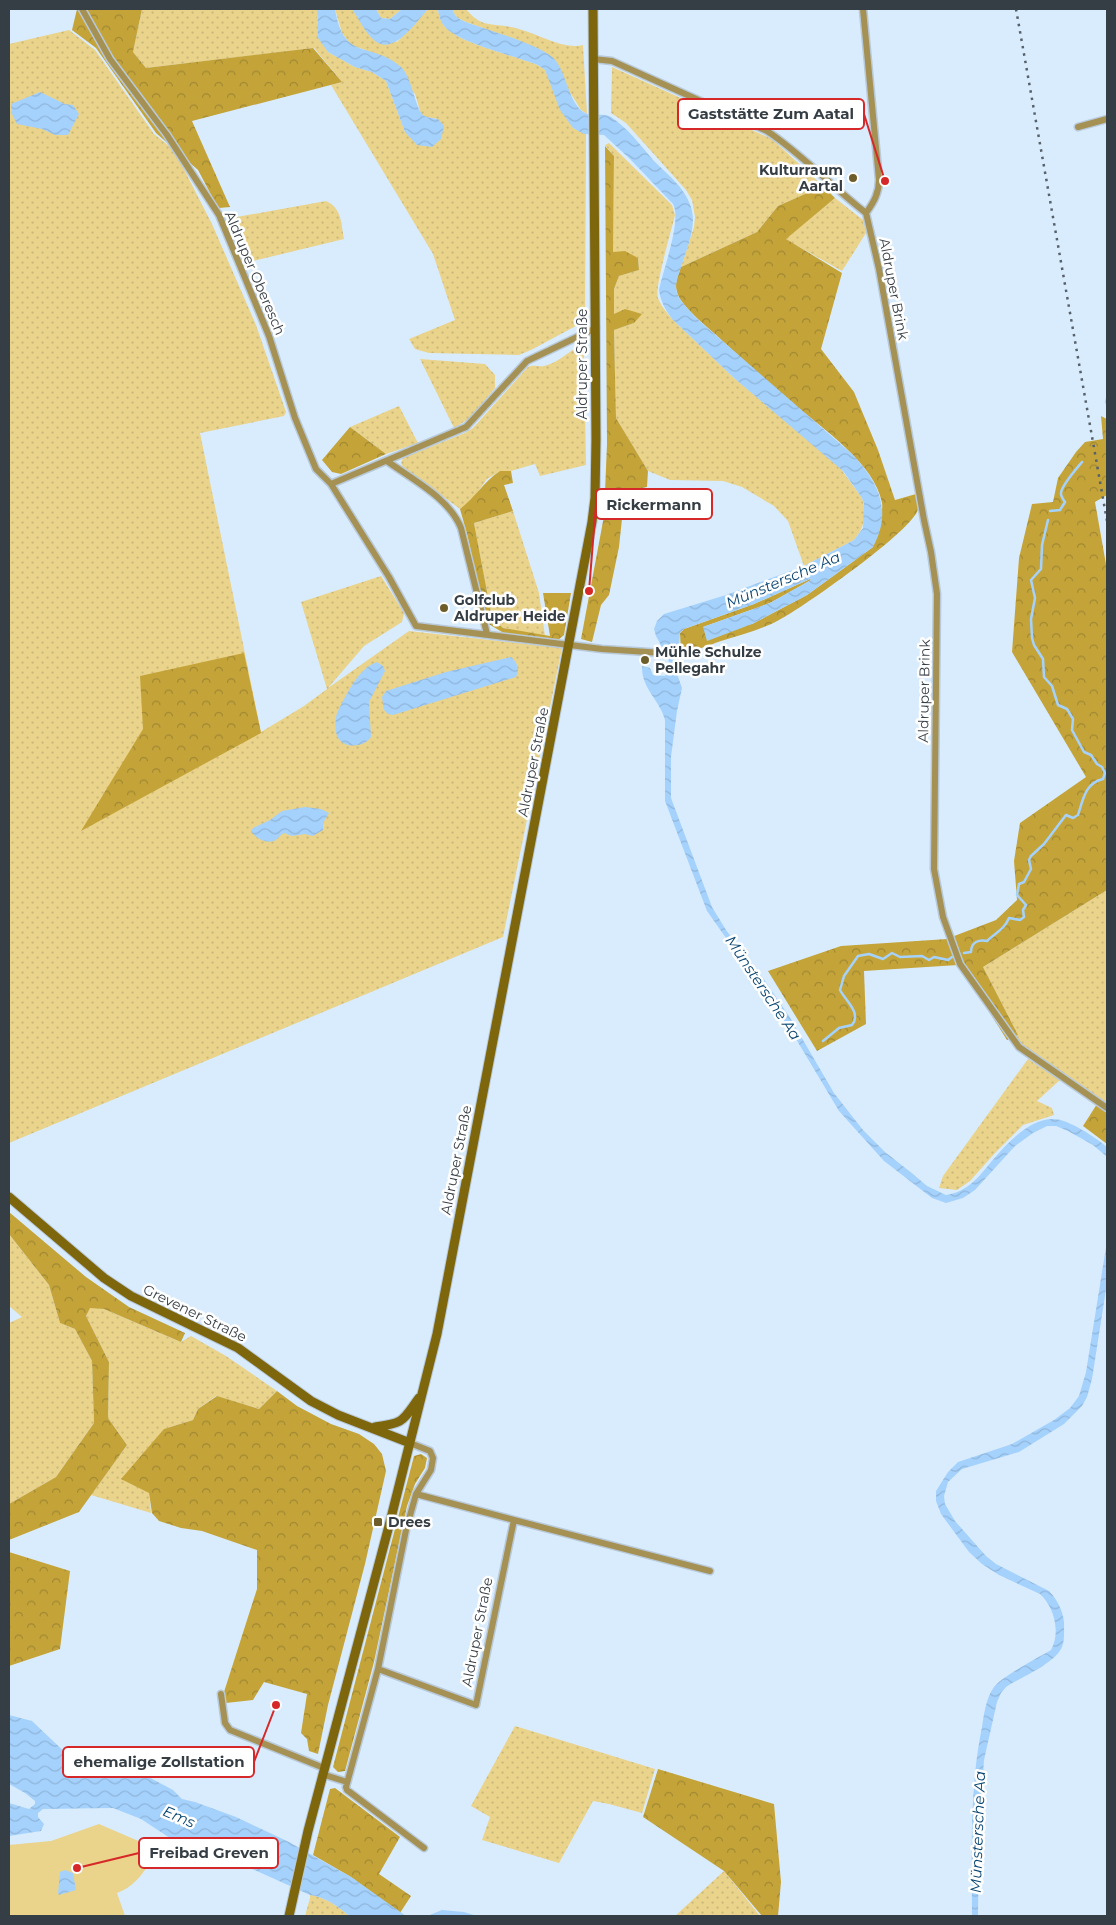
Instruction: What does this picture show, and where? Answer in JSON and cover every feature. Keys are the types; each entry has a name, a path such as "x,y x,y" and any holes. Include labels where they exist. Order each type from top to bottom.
{"main road":[{"name":"Aldruper Straße","path":"288,1916 323,1771 437,1334 592,522 595,498 596,328 592,9"},
{"name":"Grevener Straße","path":"9,1197 97,1272 131,1296 238,1348 311,1401 338,1415 410,1443"},
{"path":"372,1428 395,1425 402,1421 422,1394"}],"street":[{"name":"Aldruper Oberesch","path":"82,9 110,59 167,135 225,226 269,336 295,418 316,469 331,484 416,626 569,646 663,653"},
{"path":"593,59 612,61 767,131 780,139 840,193 866,213 875,201 879,180 863,9"},
{"path":"1078,127 1107,119"},
{"name":"Aldruper Brink","path":"866,213 879,269 937,594 934,869 943,917 960,964 1019,1047 1107,1108"},
{"path":"331,484 466,427 527,361 596,328"},
{"path":"387,461 430,492 457,518 487,634"},
{"path":"410,1443 430,1451 433,1458 431,1470 416,1494 406,1530 378,1669 347,1782 347,1790 424,1848"},
{"path":"416,1494 710,1572"},
{"name":"Aldruper Straße","path":"378,1669 476,1705 514,1520"},
{"path":"221,1694 225,1723 230,1730 347,1782"}],"shaded area":[{"path":"142,9 317,9 317,22 328,52 355,67 372,72 386,81 405,132 438,119 421,114 415,94 365,50 351,45 342,33 335,9 352,9 357,16 397,42 428,9 438,9 443,24 448,30 459,37 538,65 545,70 573,128 586,134 585,321 519,355 429,353 415,349 409,339 455,320 433,254 331,85 342,82 314,48 146,68 133,52"},
{"path":"376,9 402,9 390,19 381,18"},
{"path":"453,9 466,9 484,23 515,28 568,45 583,45 587,114 581,110 535,47 463,21 456,16"},
{"path":"69,30 95,50 154,134 174,150 212,224 256,325 286,412 284,416 200,433 261,732 304,706 327,689 301,602 381,576 404,613 402,622 364,646 328,688 409,631 562,648 503,937 9,1143 9,44"},
{"path":"612,67 772,139 823,186 778,206 757,232 681,267 694,227 695,217 692,200 686,190 626,123 611,113"},
{"path":"609,143 672,205 675,215 657,292 661,304 673,320 734,378 838,465 862,498 864,504 865,515 863,525 854,540 804,566 788,521 774,506 742,487 723,481 670,480 648,471 616,418 614,330 634,323 614,315 614,289 619,276 639,270 638,258 613,252 614,156 605,145"},
{"path":"835,198 863,220 866,233 842,271 785,239"},
{"path":"326,201 338,212 344,239 249,262 231,218"},
{"path":"581,346 584,353 586,465 540,476 535,464 511,471 500,471 487,479 472,500 460,509 403,467 401,463 403,458 473,428 528,367 548,365"},
{"path":"420,359 485,364 495,375 495,388 470,418 454,428"},
{"path":"399,406 418,443 386,454 350,427"},
{"path":"513,511 539,593 545,636 503,628 492,618 474,523"},
{"path":"1107,890 1107,1105 1020,1047 1013,1037 1018,1035 983,967"},
{"path":"1028,1059 1060,1080 1037,1101 1052,1108 1054,1115 1023,1125 970,1181 957,1190 939,1188 943,1176"},
{"path":"9,1234 49,1285 60,1323 75,1329 92,1361 94,1423 56,1477 9,1504 9,1323 22,1317 9,1306"},
{"path":"90,1307 104,1309 181,1342 191,1336 226,1356 277,1391 259,1409 216,1396 198,1409 193,1420 164,1429 149,1493 151,1513 91,1495 127,1445 108,1418 109,1362 86,1316"},
{"path":"515,1726 655,1769 642,1813 593,1801 559,1863 482,1840 490,1817 471,1806"},
{"path":"99,1824 157,1849 146,1869 136,1881 117,1893 125,1916 9,1916 9,1845 51,1841"},
{"path":"724,1871 760,1916 675,1916"},
{"path":"310,1895 331,1902 349,1916 305,1916"}],"green space":[{"path":"77,9 142,9 133,52 146,68 313,48 342,82 192,121 230,207 219,208 198,170 156,133 96,48 72,30"},
{"path":"605,146 614,156 613,252 625,251 638,258 639,270 619,276 614,289 614,314 625,309 642,314 634,323 614,330 616,418 648,471 647,487 625,491 619,547 609,595 601,605 592,642 581,639 604,516 607,444"},
{"path":"823,186 835,198 786,239 842,273 821,349 854,392 878,450 895,500 916,494 918,509 912,519 879,550 791,613 772,624 758,629 692,651 681,652 680,633 684,629 754,604 811,580 770,603 703,627 752,624 807,595 873,547 881,518 882,503 877,489 859,461 693,314 683,303 676,289 681,267 757,232 778,206"},
{"path":"1101,416 1107,419 1107,495 1095,502 1107,570 1107,890 983,967 1018,1035 1007,1040 957,961 958,965 864,971 866,1024 817,1051 768,971 841,946 947,939 952,951 949,938 996,920 1017,900 1014,861 1020,823 1086,777 1012,652 1019,558 1032,504 1053,502 1058,478 1076,452 1085,442 1103,439"},
{"path":"350,427 386,454 341,474 332,472 322,460"},
{"path":"500,471 511,471 513,483 504,485 513,511 474,523 492,618 503,628 550,636 543,593 571,593 564,635 557,641 507,635 487,623 460,509"},
{"path":"244,653 261,733 81,831 143,729 140,676"},
{"path":"1097,1104 1107,1110 1107,1144 1083,1126"},
{"path":"9,1212 86,1277 129,1307 185,1333 181,1342 104,1309 90,1308 86,1316 109,1362 108,1418 127,1445 79,1512 9,1540 9,1504 56,1477 94,1423 92,1361 75,1329 60,1323 49,1285 9,1234"},
{"path":"277,1391 297,1406 331,1424 359,1434 374,1444 382,1454 386,1471 365,1564 328,1705 318,1754 309,1751 307,1739 301,1733 307,1694 264,1682 253,1700 226,1703 224,1692 257,1589 257,1550 202,1531 181,1528 159,1521 152,1513 149,1493 121,1479 164,1429 193,1420 198,1409 217,1396 259,1409"},
{"path":"421,1454 427,1458 425,1468 415,1484 407,1506 374,1662 345,1771 338,1772 333,1767 414,1456"},
{"path":"9,1552 70,1571 60,1649 9,1666"},
{"path":"658,1769 774,1804 781,1882 778,1916 762,1916 724,1871 643,1817"},
{"path":"335,1788 400,1837 379,1874 411,1896 400,1913 351,1877 313,1855 330,1789"}],"water":[{"path":"317,9 335,9 339,26 345,37 352,44 390,59 401,67 408,78 420,111 426,117 438,119 444,126 441,139 432,147 417,145 405,132 386,81 372,72 355,67 328,52 318,38"},
{"path":"352,9 376,9 381,18 390,19 402,9 428,9 397,41 390,44 382,44 375,41 368,34"},
{"name":"Münstersche Aa","path":"438,9 453,9 456,16 461,20 514,38 550,55 560,67 577,106 585,113 604,115 617,121 677,183 690,203 693,218 690,240 676,283 678,296 695,317 852,454 869,475 880,497 882,521 873,547 807,595 752,624 707,641 703,627 770,603 810,579 754,604 684,629 680,633 677,674 682,688 671,757 671,798 712,907 726,930 789,1016 834,1093 863,1130 885,1152 927,1186 946,1195 960,1191 977,1178 1019,1134 1035,1123 1044,1120 1053,1119 1067,1122 1082,1130 1107,1147 1107,1157 1093,1145 1068,1131 1056,1126 1047,1126 1015,1146 975,1190 963,1198 946,1203 932,1198 884,1161 839,1111 790,1029 707,911 665,801 665,720 642,674 642,666 650,668 653,675 665,676 668,670 669,656 666,655 654,629 657,621 664,614 726,595 804,566 854,540 863,528 864,504 862,498 843,471 734,378 668,313 662,303 659,290 674,233 675,211 673,204 604,135 584,134 573,128 560,110 545,70 538,65 459,37 448,30 443,24"},
{"path":"40,92 65,104 73,105 79,114 68,135 55,135 42,129 17,124 12,114 11,104"},
{"path":"511,657 517,666 516,677 393,715 388,714 384,710 382,697 386,691 446,672"},
{"path":"377,662 383,666 385,671 369,702 371,737 359,745 349,745 340,740 336,734 337,713 348,691 358,677"},
{"path":"305,807 321,809 329,813 323,823 323,830 313,836 305,834 292,836 284,833 274,841 268,842 258,838 251,831 282,811"},
{"name":"Münstersche Aa","path":"1107,1241 1107,1283 1092,1379 1087,1397 1082,1406 1064,1424 1019,1452 962,1469 948,1482 944,1496 945,1504 955,1521 986,1556 996,1564 1049,1591 1059,1605 1064,1622 1063,1643 1057,1655 1044,1665 1006,1687 997,1702 984,1760 979,1837 978,1916 972,1916 973,1798 978,1751 987,1701 991,1691 998,1683 1051,1650 1056,1628 1049,1606 1040,1594 999,1575 982,1564 969,1552 941,1514 936,1501 936,1491 948,1472 958,1462 1012,1444 1054,1420 1070,1408 1079,1396 1086,1372"},
{"name":"Ems","path":"9,1715 32,1721 71,1758 82,1763 119,1767 141,1773 173,1790 182,1799 236,1817 289,1842 351,1877 406,1916 349,1916 336,1905 326,1900 310,1895 250,1868 176,1842 141,1819 113,1808 43,1809 38,1813 38,1817 44,1824 41,1831 9,1836 9,1803 29,1809 35,1804 35,1801 9,1784"},
{"path":"65,1870 73,1873 76,1890 59,1895 60,1872"},
{"path":"442,1910 464,1912 477,1916 427,1916"}],"waterway":[{"path":"1107,399 1107,404"},
{"path":"1050,511 1060,510 1065,502 1061,491 1082,462"},
{"path":"964,953 971,952 972,946 976,942 981,940 987,941 1002,928 1009,918 1020,920 1024,917 1023,910 1026,905 1017,895 1019,884 1024,882 1031,869 1029,860 1031,856 1044,844 1066,815 1073,818 1078,815 1088,788 1103,779 1105,773 1091,755 1084,752 1072,730 1073,719 1067,709 1058,705 1052,686 1044,677 1043,659 1032,638 1031,619 1035,598 1031,580 1041,569 1042,545 1048,520"},
{"path":"823,1041 839,1028 852,1025 855,1020 854,1011 840,990 844,976 858,956 869,954 883,959 892,953 900,957 922,956 929,960 934,957 948,960 952,957"}],"railway":[{"path":"1016,9 1107,521"}],"place":[{"name":"Kulturraum Aartal","path":"853,178"},
{"name":"Gaststätte Zum Aatal","path":"885,181"},
{"name":"Rickermann","path":"589,591"},
{"name":"Golfclub Aldruper Heide","path":"444,608"},
{"name":"Mühle Schulze Pellegahr","path":"645,660"},
{"name":"Drees","path":"378,1522"},
{"name":"ehemalige Zollstation","path":"276,1705"},
{"name":"Freibad Greven","path":"77,1868"}]}
